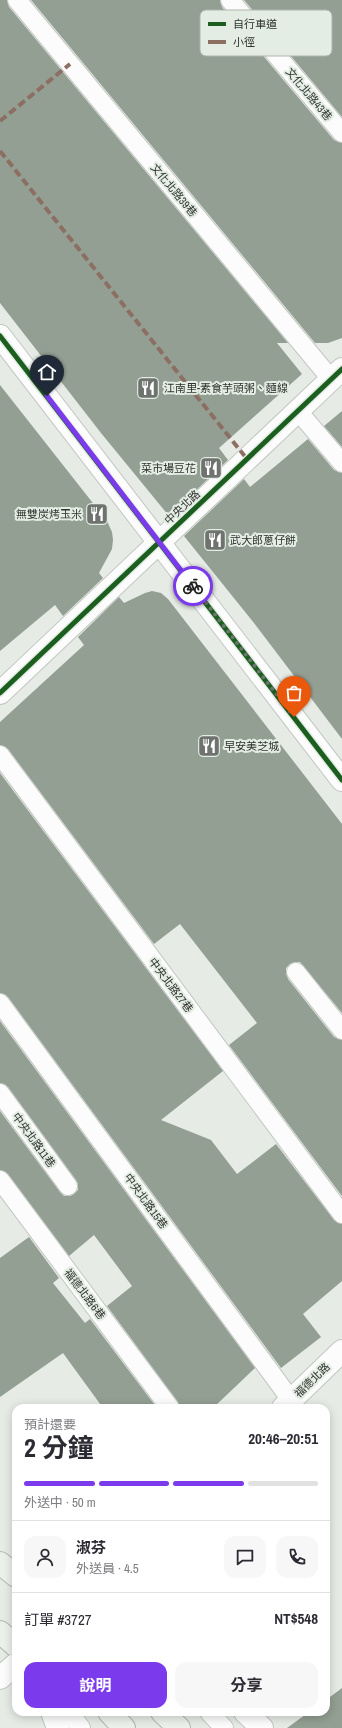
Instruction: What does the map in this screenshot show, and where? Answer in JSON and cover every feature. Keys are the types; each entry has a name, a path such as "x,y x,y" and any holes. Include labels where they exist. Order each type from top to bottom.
{"main road":[{"path":"0,1563 12,1573"},
{"path":"0,1632 12,1642"},
{"path":"113,1716 124,1728"},
{"path":"166,1716 179,1728"}],"street":[{"path":"0,336 342,780"},
{"name":"中央北路","path":"2,687 159,542 336,374"},
{"name":"福德北路","path":"287,1404 342,1351"},
{"path":"0,1678 12,1668"},
{"path":"54,1716 58,1728"},
{"path":"249,1716 262,1728"}],"lane":[{"name":"文化北路39巷","path":"17,0 336,374"},
{"name":"文化北路43巷","path":"230,0 238,10"},
{"name":"文化北路43巷","path":"277,56 342,133"},
{"path":"298,411 342,463"},
{"name":"中央北路27巷","path":"0,755 342,1214"},
{"path":"296,972 342,1030"},
{"name":"中央北路15巷","path":"0,1003 287,1404"},
{"name":"中央北路11巷","path":"0,1093 68,1186"},
{"name":"福德北路6巷","path":"0,1180 167,1404"},
{"path":"72,1716 81,1728"},
{"path":"213,1716 224,1728"}],"building":[{"path":"0,0 7,0 9,7 288,343 277,343 302,374 219,448 228,460 169,516 101,433 0,303"},
{"path":"31,0 220,0 225,10 200,10 200,56 263,56 334,140 342,143 342,338 328,343 315,343"},
{"path":"244,0 342,0 342,117 291,56 332,56 332,10 252,10"},
{"path":"0,385 107,521 112,532 113,540 112,549 99,573 103,578 63,616 55,605 0,651"},
{"path":"342,411 342,447 324,426"},
{"path":"308,439 334,470 342,473 342,739 254,623 184,536 244,479 250,487"},
{"path":"152,591 161,593 168,599 342,824 342,1013 300,962 290,964 286,968 286,973 288,979 334,1037 342,1040 342,1196 229,1045 257,1023 180,924 154,944 8,749 0,745 0,722 84,645 78,637 119,597 124,603"},
{"path":"0,773 223,1071 161,1120 211,1140 237,1174 276,1144 334,1220 342,1224 342,1281 303,1314 321,1337 281,1368 8,997 0,993"},
{"path":"0,1021 255,1368 217,1404 179,1404 107,1306 132,1286 94,1235 69,1256 8,1174 0,1170 0,1111 60,1192 64,1196 70,1196 78,1190 76,1180 8,1087 0,1083"},
{"path":"29,1237 59,1278 53,1283 85,1323 90,1319 154,1404 100,1404 63,1353 0,1397 0,1258"},
{"path":"342,1688 342,1728 287,1728 304,1716 330,1716 330,1697"}],"marked path":[{"path":"0,121 70,64"},
{"path":"0,151 247,459"}],"cycle path":[{"path":"0,336 342,780"},
{"path":"0,693 342,369"}],"way so far":[{"path":"193,586 294,717"}],"place":[{"name":"江南里-素食芋頭粥、麵線","path":"148,388"},
{"name":"菜市場豆花","path":"211,468"},
{"name":"無雙炭烤玉米","path":"97,514"},
{"name":"武大郎蔥仔餅","path":"215,540"},
{"name":"早安美芝城","path":"209,746"}],"route":[{"path":"47,396 193,586"}]}
